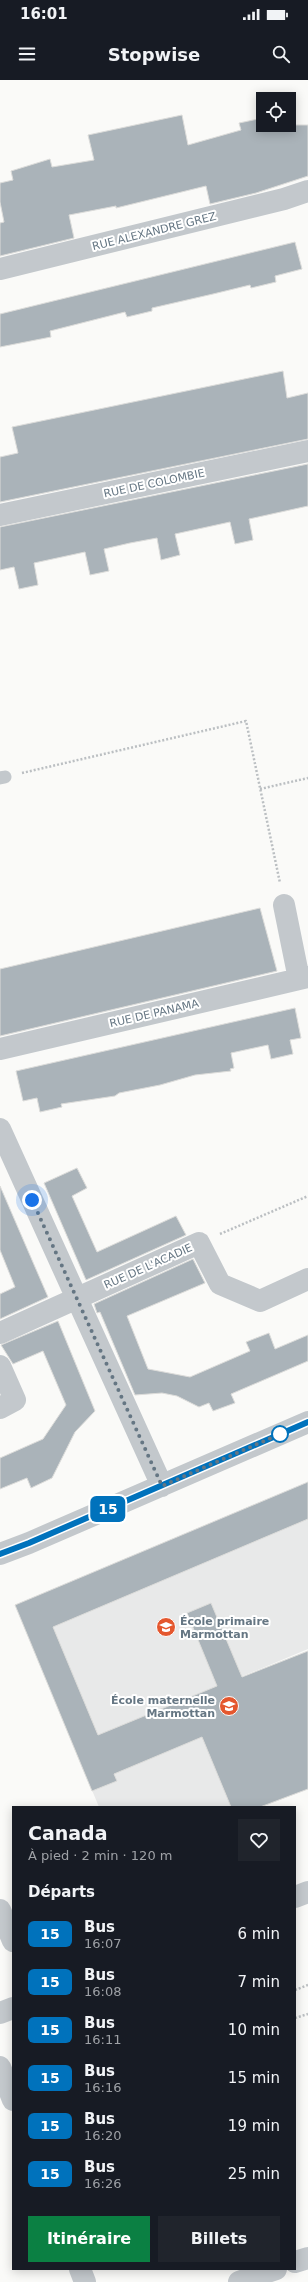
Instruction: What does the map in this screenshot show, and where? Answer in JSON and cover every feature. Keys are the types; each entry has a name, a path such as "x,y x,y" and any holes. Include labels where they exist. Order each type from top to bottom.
{"street":[{"name":"RUE ALEXANDRE GREZ","path":"0,269 284,199 308,191"},
{"name":"RUE DE COLOMBIE","path":"0,515 308,451"},
{"path":"284,905 304,978"},
{"name":"RUE DE PANAMA","path":"0,1049 304,978"},
{"path":"0,1129 162,1486"},
{"name":"RUE DE L'ACADIE","path":"0,1333 199,1243 220,1284 260,1301 308,1279"},
{"path":"0,1366 15,1400 0,1408"},
{"path":"0,1554 162,1486 308,1422"},
{"path":"296,1897 308,1892"},
{"path":"0,1910 12,1939"},
{"path":"0,2013 12,2008"},
{"path":"0,2067 12,2097"},
{"path":"296,2262 308,2258"},
{"path":"80,2270 85,2282"},
{"path":"239,2282 273,2270"}],"path":[{"path":"2,778 246,721 284,905"},
{"path":"260,789 308,778"},
{"path":"199,1243 308,1196"},
{"path":"296,1990 308,1984"},
{"path":"296,2018 308,2014"}],"shaded area":[{"name":"École primaire Marmottan","path":"303,1484 308,1496 308,1649 178,1703 308,1789 264,1806 99,1806 15,1605"}],"building":[{"path":"182,115 188,145 241,130 239,123 256,119 256,132 296,132 296,125 308,125 308,176 256,193 210,204 206,186 116,208 116,206 69,215 74,238 0,256 0,223 4,222 0,202 0,183 13,180 11,171 50,159 52,167 94,160 88,135"},
{"path":"295,242 302,269 275,276 276,282 251,288 250,285 152,308 152,311 127,317 125,312 50,331 51,337 0,347 0,314"},
{"path":"283,371 287,398 308,393 308,439 0,502 0,457 18,453 12,427"},
{"path":"308,464 308,506 249,519 253,540 235,544 230,522 175,534 180,555 161,560 157,538 130,543 104,549 109,571 90,575 85,552 34,563 38,585 19,589 14,567 0,570 0,527"},
{"path":"260,908 277,971 0,1036 0,969"},
{"path":"295,1008 301,1038 290,1040 293,1054 271,1059 268,1045 231,1053 234,1068 230,1069 231,1071 195,1075 160,1085 119,1093 115,1096 61,1104 62,1107 40,1112 37,1098 23,1101 16,1071"},
{"path":"77,1168 87,1188 72,1196 97,1252 176,1216 186,1235 86,1280 44,1183"},
{"path":"0,1186 48,1297 0,1319 0,1294 15,1287 0,1250"},
{"path":"193,1259 205,1283 127,1316 148,1369 190,1377 250,1351 246,1342 269,1333 275,1349 308,1335 308,1361 231,1394 235,1403 213,1411 209,1403 199,1407 177,1396 162,1393 135,1395 100,1312 97,1313 94,1304"},
{"path":"58,1321 95,1411 75,1432 52,1478 31,1488 27,1478 0,1489 0,1458 43,1439 66,1405 43,1351 13,1364 1,1345"},
{"path":"308,1482 308,1519 53,1627 98,1735 217,1686 187,1613 211,1603 242,1677 308,1651 308,1789 263,1806 231,1806 202,1737 114,1774 117,1781 92,1791 15,1605"}],"bus line":[{"name":"15","path":"0,1554 29,1543 308,1422"}],"place":[{"name":"École primaire Marmottan","path":"166,1627"},
{"name":"École maternelle Marmottan","path":"229,1706"}],"route":[{"path":"32,1200 162,1486 280,1434"}]}
